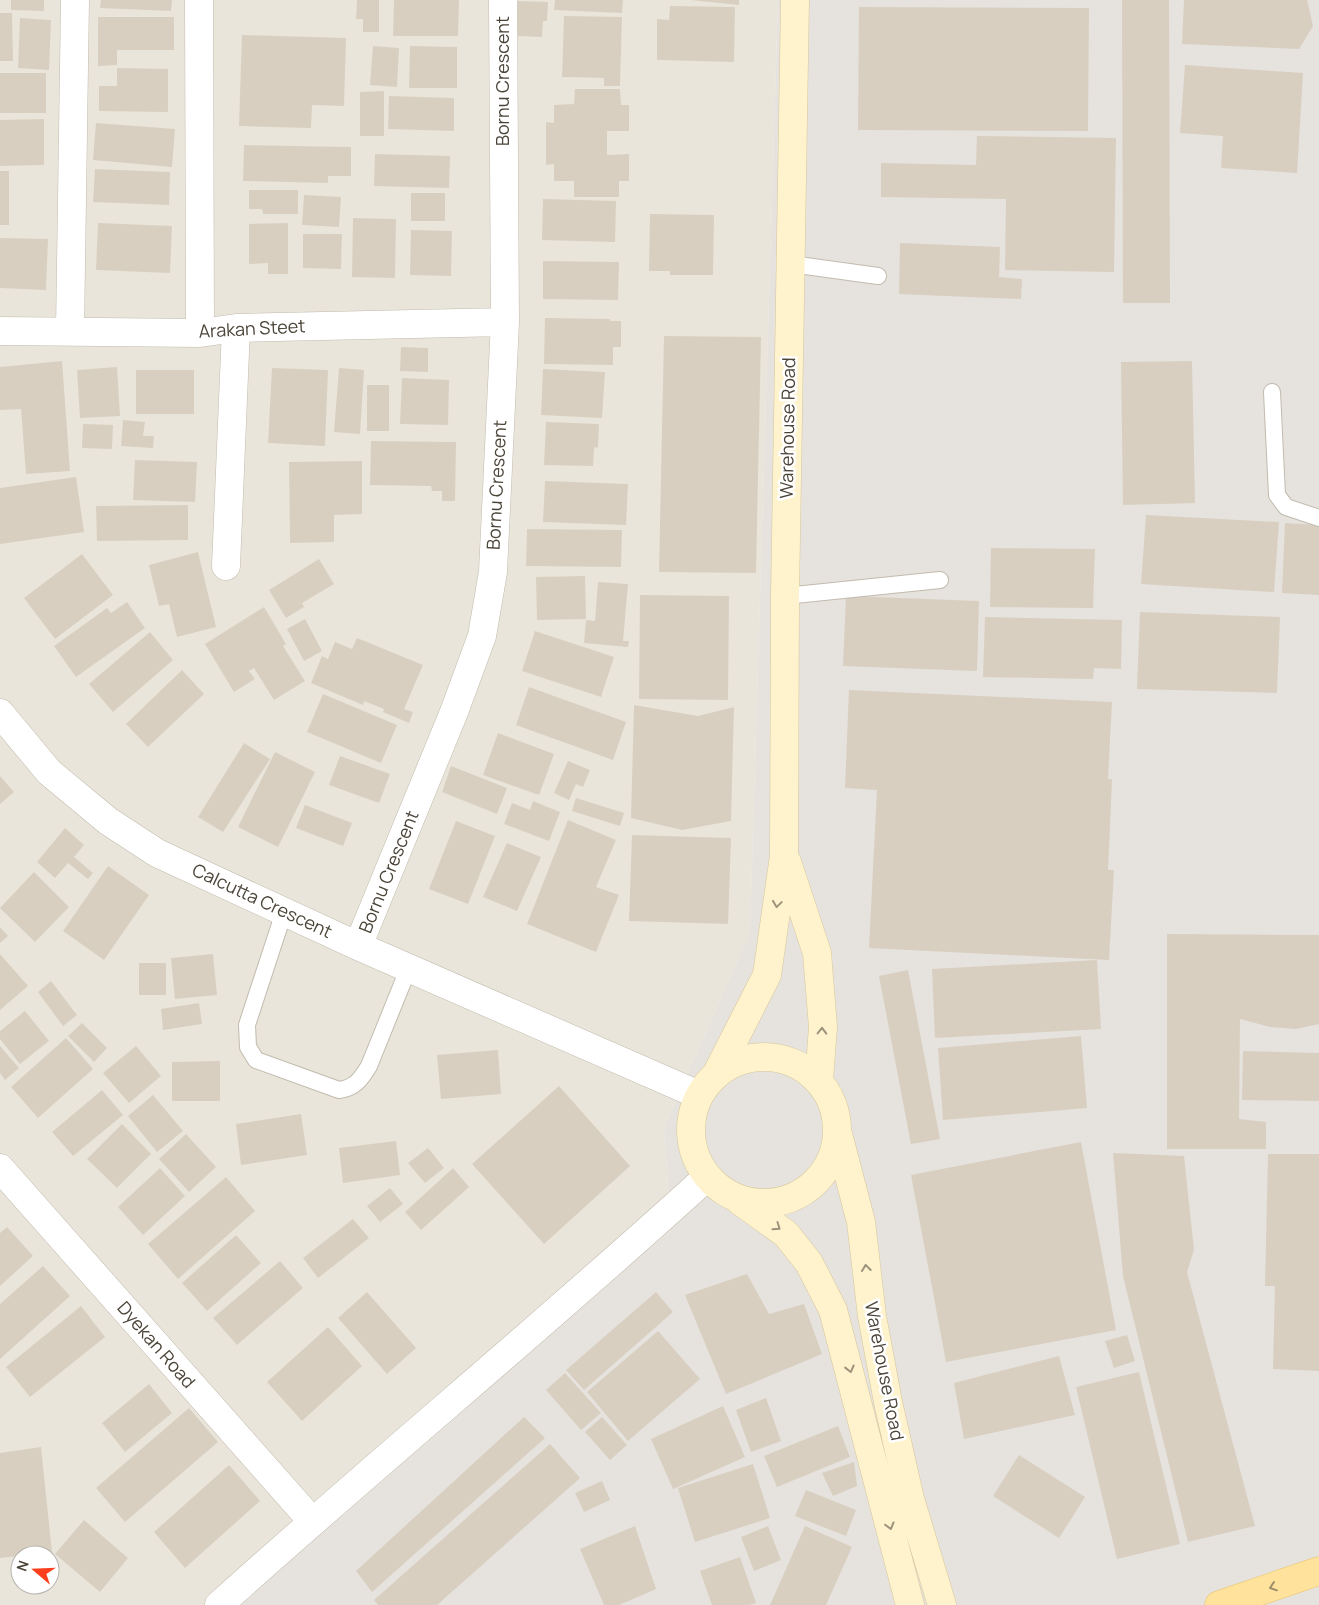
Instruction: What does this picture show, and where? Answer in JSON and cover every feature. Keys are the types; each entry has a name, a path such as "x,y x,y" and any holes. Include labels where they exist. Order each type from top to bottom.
{"main road":[{"name":"Warehouse Road","path":"717,1073 767,975 784,856 785,596 795,0"},
{"name":"Warehouse Road","path":"784,856 817,953 823,1027 819,1080"},
{"path":"771,1056 798,1063 819,1080 834,1105 838,1134 833,1157 821,1177 804,1192 783,1201 760,1204 737,1199 707,1177 696,1158 691,1137 691,1115 699,1095 717,1073 744,1058 771,1056"},
{"name":"Warehouse Road","path":"838,1134 861,1222 872,1316 888,1402 910,1499 942,1605"},
{"name":"Warehouse Road","path":"737,1199 786,1234 809,1263 833,1310 848,1360 910,1605"},
{"path":"1220,1605 1319,1571"}],"street":[{"path":"70,331 74,0"},
{"path":"199,0 200,333"},
{"name":"Bornu Crescent","path":"358,946 450,721 482,636 493,572 505,322 503,0"},
{"name":"Arakan Steet","path":"0,330 200,333 236,328 505,322"},
{"path":"226,566 236,328"},
{"name":"Calcutta Crescent","path":"0,713 49,772 108,821 157,853 358,946 699,1095"},
{"name":"Dyekan Road","path":"0,1168 312,1521"},
{"path":"219,1605 312,1521 520,1344 707,1177"}],"lane":[{"path":"791,264 878,276"},
{"path":"1272,392 1277,496 1286,507 1319,518"},
{"path":"785,596 940,580"},
{"path":"284,912 247,1025 248,1047 256,1060 268,1066 339,1090 349,1089 360,1081 369,1066 408,967"}],"shaded area":[{"path":"0,0 778,0 750,932 664,1128 671,1231 212,1605 0,1605"},
{"path":"778,0 1319,0 1319,1605 212,1605 671,1231 664,1128 750,932"}],"building":[{"path":"11,0 44,0 44,11 11,10"},
{"path":"101,0 172,0 171,11 100,8"},
{"path":"357,0 379,0 379,32 363,32 363,19 356,19"},
{"path":"394,0 459,0 458,36 393,36"},
{"path":"555,0 623,0 622,13 554,10"},
{"path":"691,0 739,0 739,5"},
{"path":"1122,0 1169,0 1170,303 1123,303"},
{"path":"1184,0 1307,0 1313,26 1299,49 1182,44"},
{"path":"518,1 548,2 547,21 543,21 542,37 517,36"},
{"path":"670,6 735,7 734,62 657,60 657,19 669,20"},
{"path":"859,7 1089,8 1088,131 858,130"},
{"path":"0,13 12,13 13,61 0,61"},
{"path":"564,16 622,17 620,86 604,86 604,78 562,77"},
{"path":"98,17 174,17 174,50 117,50 117,65 98,66"},
{"path":"20,18 51,20 49,70 18,68"},
{"path":"242,35 346,38 344,106 312,105 311,128 239,126"},
{"path":"373,46 399,48 397,87 370,85"},
{"path":"410,46 457,47 457,88 409,88"},
{"path":"1185,65 1303,73 1297,173 1221,168 1223,136 1180,133"},
{"path":"117,68 168,69 168,112 99,111 99,86 117,86"},
{"path":"0,73 46,73 46,113 0,113"},
{"path":"575,89 620,89 621,105 629,105 629,131 607,131 607,155 629,154 629,181 619,181 619,197 574,197 574,181 554,181 554,164 546,165 546,122 554,123 554,105 574,104"},
{"path":"384,91 384,136 360,136 360,92"},
{"path":"389,96 454,98 454,131 388,129"},
{"path":"44,119 44,165 0,166 0,120"},
{"path":"96,123 175,129 172,167 93,160"},
{"path":"977,136 1116,138 1114,272 1005,270 1006,199 881,197 881,163 976,165"},
{"path":"244,145 351,147 351,176 328,176 328,183 243,181"},
{"path":"375,154 450,156 449,188 374,186"},
{"path":"95,169 170,172 169,205 93,202"},
{"path":"0,171 9,171 9,225 0,225"},
{"path":"249,190 298,190 298,214 263,214 262,209 249,209"},
{"path":"411,193 445,193 445,221 411,221"},
{"path":"304,195 341,197 339,227 302,225"},
{"path":"543,199 616,201 615,242 542,240"},
{"path":"650,214 714,215 713,275 670,275 670,271 649,271"},
{"path":"353,218 396,219 395,278 352,277"},
{"path":"98,223 172,226 170,273 96,270"},
{"path":"288,223 288,274 268,274 268,263 249,264 249,224"},
{"path":"411,230 452,231 451,276 410,275"},
{"path":"303,234 342,234 341,269 303,268"},
{"path":"0,238 48,239 46,290 0,288"},
{"path":"900,243 1000,247 999,277 1022,279 1021,299 899,294"},
{"path":"543,261 619,262 618,300 543,299"},
{"path":"545,318 610,319 610,321 621,321 621,347 613,347 613,365 544,364"},
{"path":"664,336 761,337 756,573 659,572"},
{"path":"401,347 428,348 428,372 400,371"},
{"path":"62,361 70,471 26,474 21,409 0,410 0,367"},
{"path":"1192,361 1195,503 1123,505 1121,362"},
{"path":"117,367 120,416 80,418 77,370"},
{"path":"272,368 328,370 325,446 268,443"},
{"path":"339,368 364,370 360,434 334,432"},
{"path":"543,369 605,372 602,418 541,415"},
{"path":"136,370 194,370 194,414 136,414"},
{"path":"402,378 449,380 448,425 400,424"},
{"path":"367,385 389,385 389,431 367,431"},
{"path":"123,420 145,422 143,436 154,436 153,448 121,446"},
{"path":"546,422 599,424 598,448 594,447 593,466 544,465"},
{"path":"83,424 113,425 112,449 82,448"},
{"path":"371,441 456,442 455,501 442,501 442,491 432,491 431,486 370,485"},
{"path":"135,460 197,462 195,502 133,500"},
{"path":"362,461 362,514 334,515 334,542 290,543 289,462"},
{"path":"76,477 84,532 0,544 0,488"},
{"path":"545,481 628,484 626,525 543,522"},
{"path":"188,505 188,540 97,541 96,506"},
{"path":"1146,515 1279,522 1274,592 1141,584"},
{"path":"1285,523 1319,525 1319,595 1282,593"},
{"path":"527,529 622,530 621,567 526,566"},
{"path":"991,548 1095,549 1093,608 990,607"},
{"path":"198,552 216,627 177,637 169,604 159,606 149,565"},
{"path":"82,554 113,595 55,639 24,598"},
{"path":"319,559 334,584 302,603 304,607 286,618 269,590"},
{"path":"585,576 586,619 537,620 536,577"},
{"path":"598,582 628,584 623,641 629,641 628,647 584,643 586,620 595,621"},
{"path":"640,595 729,596 728,700 639,699"},
{"path":"846,596 979,601 977,671 843,666"},
{"path":"127,602 145,628 76,677 54,646 107,608 111,613"},
{"path":"264,607 286,644 283,646 305,681 274,700 254,668 249,671 255,679 234,692 205,644"},
{"path":"1140,612 1280,617 1277,693 1137,689"},
{"path":"985,617 1122,620 1121,669 1094,668 1093,679 983,677"},
{"path":"305,619 322,651 304,661 287,629"},
{"path":"535,631 614,657 601,697 522,671"},
{"path":"150,632 173,660 113,712 89,684"},
{"path":"357,638 423,665 404,709 413,712 409,723 383,712 384,709 364,701 363,705 311,683 322,656 328,659 335,642 352,649"},
{"path":"182,670 204,694 148,747 126,724"},
{"path":"529,687 626,722 613,760 516,725"},
{"path":"849,690 1112,702 1108,779 1112,779 1108,870 1114,870 1109,960 869,948 877,790 845,788"},
{"path":"323,694 397,725 381,763 307,732"},
{"path":"634,705 698,716 734,707 731,821 682,830 631,818"},
{"path":"498,733 554,754 539,795 483,775"},
{"path":"244,743 270,759 223,832 198,817"},
{"path":"275,752 315,772 278,847 238,827"},
{"path":"340,756 390,774 379,803 329,785"},
{"path":"568,761 590,770 583,787 576,784 569,800 554,793"},
{"path":"451,766 507,788 497,814 442,792"},
{"path":"0,776 14,792 0,804"},
{"path":"576,798 624,813 620,826 572,811"},
{"path":"533,801 560,812 549,841 504,824 512,803 530,810"},
{"path":"305,805 352,823 343,846 296,828"},
{"path":"568,820 616,840 596,887 619,895 596,952 527,924"},
{"path":"456,821 495,836 468,904 429,889"},
{"path":"65,828 84,845 74,857 93,873 88,879 68,863 55,878 37,862"},
{"path":"632,835 731,838 728,924 629,921"},
{"path":"507,843 541,857 517,911 483,897"},
{"path":"108,866 149,895 104,960 63,931"},
{"path":"34,872 69,907 35,942 0,908"},
{"path":"0,927 8,936 0,943"},
{"path":"1167,934 1319,935 1319,1024 1296,1029 1270,1027 1240,1019 1239,1119 1266,1122 1266,1149 1167,1149"},
{"path":"0,954 28,986 0,1010"},
{"path":"213,954 217,995 175,999 171,958"},
{"path":"1097,960 1101,1029 935,1038 932,969"},
{"path":"139,963 166,963 166,995 139,995"},
{"path":"908,970 940,1139 911,1144 879,976"},
{"path":"51,981 77,1015 63,1026 38,992"},
{"path":"199,1003 202,1024 163,1030 161,1009"},
{"path":"25,1011 49,1041 20,1064 0,1039 0,1031"},
{"path":"82,1023 107,1048 94,1062 68,1036"},
{"path":"1081,1036 1087,1108 943,1120 938,1048"},
{"path":"66,1038 93,1069 38,1118 11,1087"},
{"path":"0,1046 19,1068 5,1080 0,1073"},
{"path":"136,1046 161,1076 129,1103 103,1073"},
{"path":"498,1050 501,1094 441,1099 437,1055"},
{"path":"1243,1051 1319,1053 1319,1101 1242,1100"},
{"path":"220,1061 220,1101 172,1101 172,1062"},
{"path":"559,1086 630,1166 544,1244 472,1164"},
{"path":"102,1090 123,1115 73,1156 52,1132"},
{"path":"153,1095 183,1131 157,1152 128,1116"},
{"path":"301,1114 307,1155 241,1165 236,1124"},
{"path":"122,1124 151,1154 117,1188 87,1159"},
{"path":"186,1134 216,1167 189,1192 159,1159"},
{"path":"396,1141 400,1175 343,1183 339,1148"},
{"path":"1081,1142 1116,1330 946,1362 911,1175"},
{"path":"428,1148 444,1168 425,1183 408,1163"},
{"path":"1113,1153 1184,1156 1194,1250 1187,1272 1255,1526 1188,1542 1123,1276"},
{"path":"1268,1154 1319,1154 1319,1371 1273,1369 1275,1286 1265,1286"},
{"path":"160,1168 185,1196 143,1235 118,1207"},
{"path":"453,1168 469,1187 421,1230 405,1212"},
{"path":"226,1177 255,1211 178,1279 148,1244"},
{"path":"390,1188 403,1204 380,1222 367,1206"},
{"path":"353,1219 369,1238 318,1278 303,1258"},
{"path":"7,1227 33,1256 0,1286 0,1233"},
{"path":"236,1235 261,1263 207,1311 182,1283"},
{"path":"280,1261 303,1288 237,1345 213,1318"},
{"path":"43,1266 70,1296 0,1359 0,1304"},
{"path":"747,1274 769,1314 804,1304 822,1354 726,1394 685,1295"},
{"path":"367,1292 416,1348 387,1374 338,1318"},
{"path":"656,1292 673,1312 584,1390 566,1370"},
{"path":"81,1306 105,1337 30,1397 6,1367"},
{"path":"328,1327 362,1366 302,1421 267,1382"},
{"path":"658,1331 700,1379 628,1441 587,1392"},
{"path":"1127,1335 1135,1361 1114,1368 1105,1341"},
{"path":"1059,1356 1075,1415 964,1439 954,1383"},
{"path":"1139,1372 1180,1544 1117,1559 1076,1387"},
{"path":"565,1373 601,1413 581,1430 546,1390"},
{"path":"149,1384 172,1413 125,1452 102,1423"},
{"path":"766,1398 781,1441 751,1452 736,1410"},
{"path":"723,1406 745,1457 673,1489 651,1439"},
{"path":"189,1408 218,1442 125,1522 96,1488"},
{"path":"524,1417 545,1438 372,1592 356,1571"},
{"path":"602,1417 627,1445 610,1460 585,1432"},
{"path":"838,1426 850,1457 777,1487 764,1456"},
{"path":"550,1444 580,1478 437,1605 378,1605 374,1600"},
{"path":"41,1447 51,1545 10,1545 10,1557 0,1558 0,1453"},
{"path":"1019,1455 1085,1497 1059,1538 993,1496"},
{"path":"854,1462 857,1486 833,1496 822,1473"},
{"path":"753,1464 770,1518 695,1542 678,1488"},
{"path":"229,1465 260,1501 185,1568 154,1532"},
{"path":"602,1481 610,1500 584,1512 575,1493"},
{"path":"806,1490 856,1510 846,1536 795,1516"},
{"path":"84,1520 128,1558 100,1592 60,1558 60,1548"},
{"path":"635,1526 656,1589 619,1605 604,1605 580,1549"},
{"path":"768,1526 781,1560 754,1571 741,1537"},
{"path":"805,1526 852,1547 826,1605 770,1605"},
{"path":"740,1557 756,1603 749,1605 712,1605 700,1571"}]}
